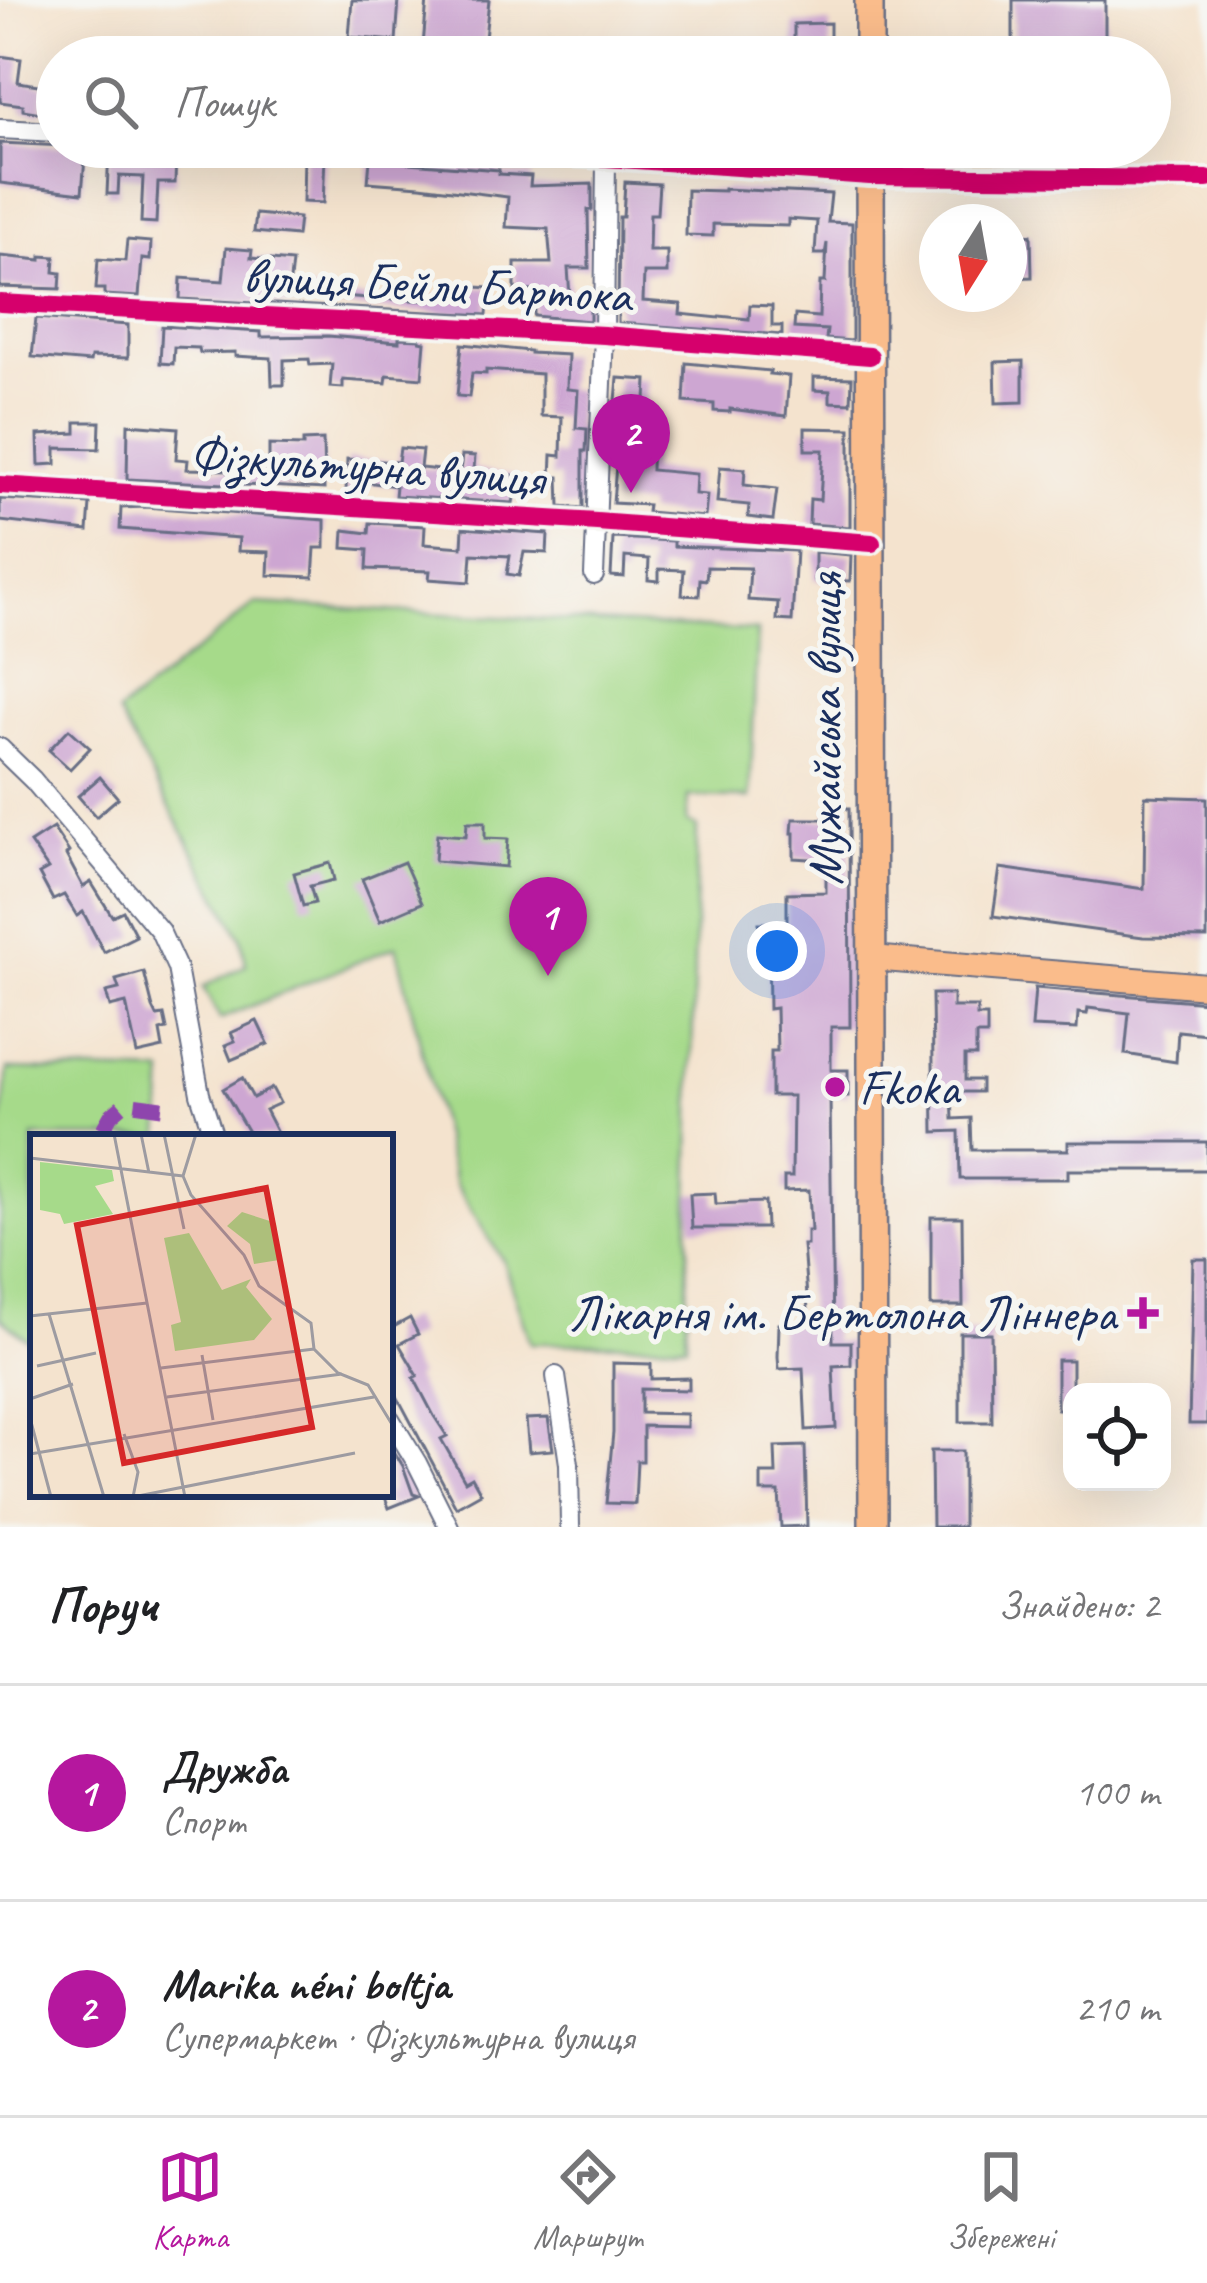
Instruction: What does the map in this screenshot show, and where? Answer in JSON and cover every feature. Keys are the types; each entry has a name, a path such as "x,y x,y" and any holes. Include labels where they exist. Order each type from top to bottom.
{"highway":[{"path":"869,0 869,36"},
{"name":"Мужайська вулиця","path":"870,168 873,1527"}],"main road":[{"path":"872,958 1207,986"}],"street":[{"path":"0,129 36,131"},
{"path":"594,575 606,168"},
{"path":"753,168 870,176 1207,179"},
{"name":"вулиця Бейли Бартока","path":"0,303 604,335 870,356"},
{"name":"Фізкультурна вулиця","path":"0,485 872,544"},
{"path":"0,748 33,780 160,931 177,968 200,1094 213,1134"},
{"path":"556,1376 569,1463 570,1527"},
{"path":"393,1424 449,1527"}],"green space":[{"path":"255,604 757,631 750,798 688,797 687,822 697,827 686,1344 530,1343 503,1261 455,1184 396,946 220,1019 203,987 246,965 241,938 118,713"},
{"path":"8,1069 164,1073 160,1134 30,1134 30,1342 0,1317 0,1136"}],"building":[{"path":"352,0 399,0 396,36 349,36"},
{"path":"427,0 489,0 485,36 424,36"},
{"path":"1013,0 1105,0 1105,36 1013,36"},
{"path":"830,23 830,36 794,36 794,24"},
{"path":"0,56 21,59 18,82 36,85 36,112 0,102"},
{"path":"0,143 36,145 36,168 84,168 82,193 0,183"},
{"path":"108,168 176,168 175,183 158,183 156,223 141,222 143,177 119,176 118,194 107,194"},
{"path":"304,168 324,168 323,203 303,202"},
{"path":"369,168 473,168 531,176 530,186 592,184 589,268 568,268 570,297 590,297 590,321 534,316 534,291 515,290 515,263 551,263 548,229 506,227 508,197 368,182"},
{"path":"625,182 659,184 657,214 650,214 649,251 667,251 667,273 644,273 643,301 681,304 680,314 719,318 749,319 750,305 772,306 772,326 782,326 782,335 618,323 619,217 623,217"},
{"path":"687,190 831,194 828,222 852,223 852,341 826,339 827,330 794,328 795,315 819,317 827,243 825,254 815,254 817,221 788,219 788,226 713,224 713,236 686,235"},
{"path":"256,214 299,218 297,236 254,232"},
{"path":"1027,235 1031,235 1032,277 1027,277"},
{"path":"127,240 151,242 150,260 142,259 139,297 104,295 104,289 96,289 98,259 125,261"},
{"path":"226,248 252,250 251,258 292,262 289,289 432,301 433,295 461,299 462,286 489,288 487,315 180,299 181,278 223,281"},
{"path":"0,256 55,257 60,289 0,287"},
{"path":"36,318 128,325 128,358 91,357 90,362 32,357"},
{"path":"162,326 261,332 261,337 420,339 425,342 422,378 387,375 386,383 343,380 343,388 330,387 332,364 284,360 284,385 272,385 271,358 200,353 199,348 174,347 173,364 160,363"},
{"path":"462,344 568,355 567,389 578,390 576,428 587,429 583,508 560,506 559,477 551,477 552,455 561,456 562,417 541,416 541,374 472,373 469,397 457,396"},
{"path":"1023,361 1023,402 996,403 995,362"},
{"path":"686,363 789,376 786,416 714,411 714,404 684,402"},
{"path":"814,377 852,378 851,403 830,402 830,391 814,390"},
{"path":"618,378 647,380 644,442 652,442 651,470 696,474 695,494 707,495 705,517 647,512 648,505 613,503"},
{"path":"76,422 100,422 99,449 56,448 56,464 39,465 38,435 76,433"},
{"path":"128,424 178,428 176,459 188,460 187,469 269,473 269,445 303,446 303,441 323,440 324,489 127,479"},
{"path":"805,428 850,429 850,527 809,524 810,499 820,500 823,450 805,450"},
{"path":"400,448 422,450 420,468 460,472 462,455 475,456 474,469 518,476 513,503 395,496 396,486 366,482 365,494 346,493 347,459 398,462"},
{"path":"720,467 745,469 744,485 777,489 773,520 748,517 749,505 717,502"},
{"path":"0,499 90,504 88,531 0,521"},
{"path":"121,508 325,520 325,548 315,548 313,577 268,575 269,552 238,551 239,538 120,529"},
{"path":"370,523 425,526 424,544 462,547 463,528 548,534 547,553 524,552 519,576 507,574 510,556 472,554 470,582 429,579 430,571 367,569 368,550 343,548 344,530 369,533"},
{"path":"613,538 674,541 674,546 796,551 792,621 777,620 778,602 748,600 750,568 707,567 699,596 682,595 684,570 659,569 659,581 648,580 649,559 625,557 624,577 611,576"},
{"path":"815,552 851,555 850,581 815,580"},
{"path":"69,729 90,748 70,769 49,750"},
{"path":"100,777 118,798 96,817 78,796"},
{"path":"1145,796 1207,798 1207,938 1143,937 993,916 1000,868 1144,889"},
{"path":"828,808 849,808 850,1027 831,1027 831,1070 848,1070 848,1096 830,1096 833,1342 851,1342 851,1365 833,1366 836,1428 806,1430 803,1368 779,1369 778,1357 779,1324 809,1323 803,1245 811,1231 809,1190 784,1191 784,1177 792,1177 793,1096 771,1096 776,1008 769,1009 768,937 759,938 759,923 787,923 787,893 826,892 826,860 794,858 792,833 793,819 828,819"},
{"path":"467,822 485,822 485,838 508,839 506,867 435,861 437,834 466,836"},
{"path":"53,828 83,887 91,882 112,916 123,911 136,936 104,952 83,912 77,916 64,895 53,900 39,874 48,869 30,843"},
{"path":"404,862 422,903 380,921 362,879"},
{"path":"330,863 334,880 310,886 315,903 303,906 294,873"},
{"path":"144,972 153,1008 157,1016 164,1015 167,1029 160,1031 163,1048 137,1054 126,1003 110,1007 106,992 119,989 116,980"},
{"path":"1035,988 1207,1002 1207,1034 1178,1031 1176,1062 1125,1054 1129,1013 1088,1008 1087,1014 1078,1013 1077,1029 1032,1027"},
{"path":"932,994 953,994 953,1007 977,1007 977,1016 987,1016 987,1035 976,1035 976,1056 965,1056 965,1080 981,1080 981,1092 952,1092 953,1119 971,1118 972,1150 1068,1150 1068,1142 1207,1142 1207,1170 1068,1170 1068,1179 960,1179 959,1131 934,1132"},
{"path":"257,1021 268,1044 231,1060 225,1045 235,1041 231,1033"},
{"path":"242,1078 253,1098 272,1088 280,1103 265,1110 277,1134 249,1134 223,1089"},
{"path":"715,1193 716,1204 765,1202 766,1228 692,1228 690,1194"},
{"path":"931,1217 962,1217 963,1306 931,1306"},
{"path":"1193,1259 1207,1259 1207,1424 1189,1424"},
{"path":"410,1318 418,1334 399,1344 447,1436 441,1439 465,1481 472,1477 481,1493 456,1507 393,1389 393,1327"},
{"path":"960,1333 991,1333 992,1422 960,1422"},
{"path":"1057,1360 1072,1360 1072,1383 1063,1383 1063,1409 1057,1409"},
{"path":"613,1363 651,1364 651,1379 689,1378 689,1390 641,1389 641,1413 687,1414 687,1427 643,1426 635,1504 606,1503"},
{"path":"548,1418 553,1450 529,1452 526,1419"},
{"path":"805,1446 807,1526 781,1527 779,1492 761,1492 761,1474 776,1474 775,1447"},
{"path":"393,1450 413,1494 419,1496 389,1508 385,1497 393,1497"},
{"path":"931,1451 963,1451 963,1527 932,1527"}],"marked path":[{"path":"103,1129 125,1103 162,1108"}],"cycle path":[{"path":"753,168 870,176 1207,179"},
{"path":"0,303 604,335 870,356"},
{"path":"0,485 872,543"}],"place":[{"name":"Marika néni boltja","path":"631,493"},
{"name":"Дружба","path":"548,976"},
{"name":"Fkoka","path":"835,1087"},
{"name":"Лікарня ім. Бертолона Ліннера","path":"1143,1313"}]}
